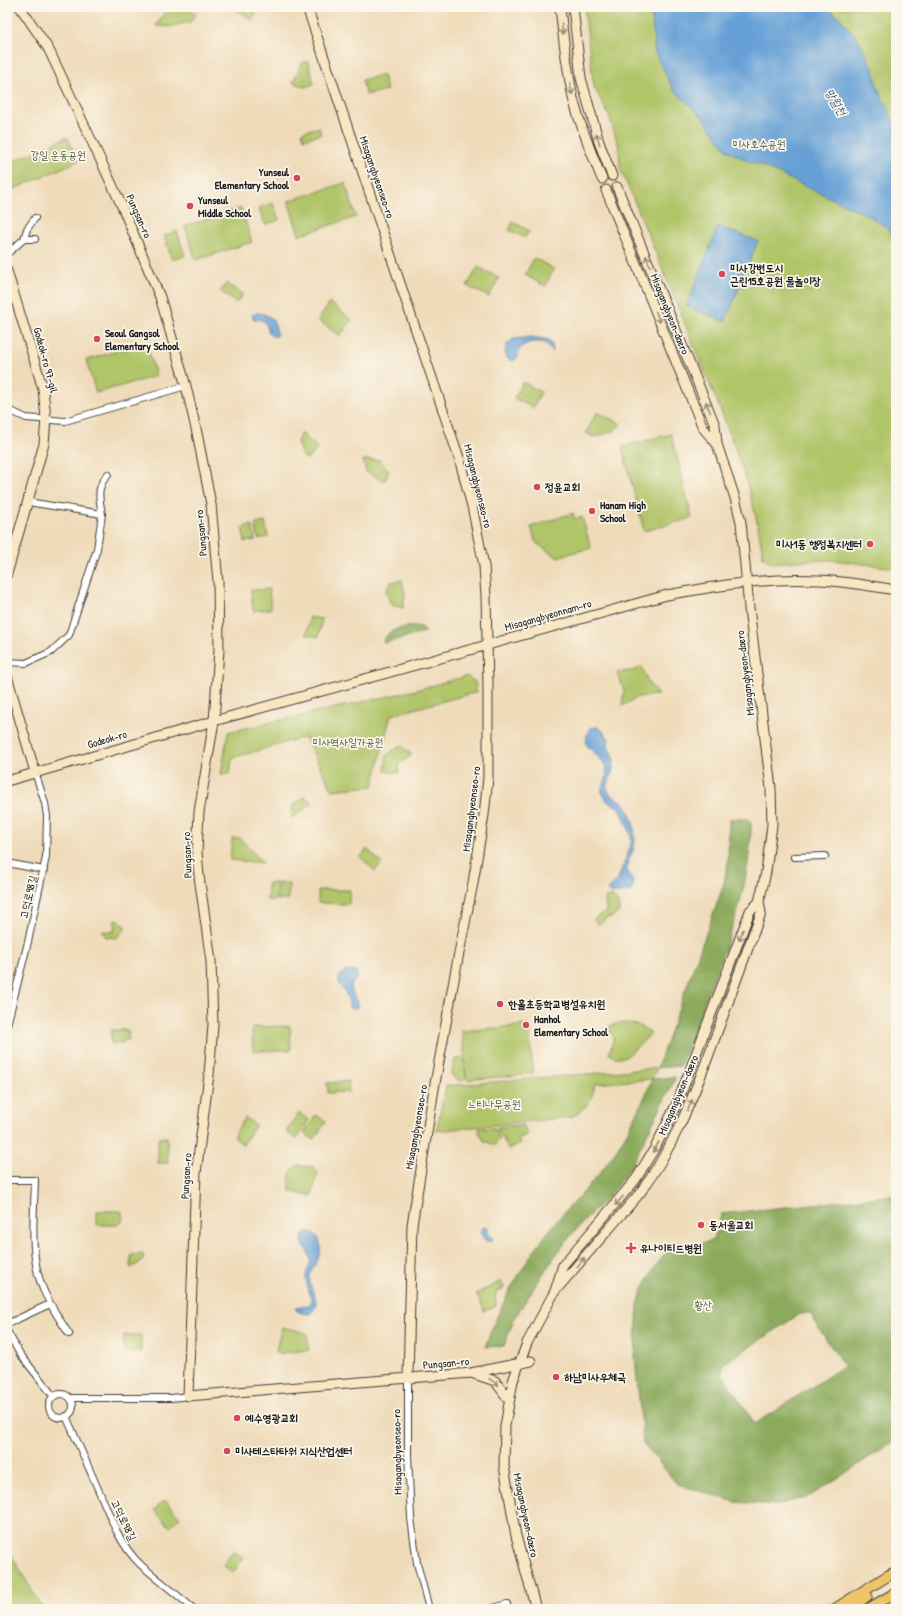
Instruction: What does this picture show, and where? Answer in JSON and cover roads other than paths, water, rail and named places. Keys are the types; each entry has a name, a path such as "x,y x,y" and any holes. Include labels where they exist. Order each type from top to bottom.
{"main road":[{"path":"835,1609 889,1575 896,1574"},
{"path":"850,1609 896,1574"},
{"path":"868,1609 894,1593"},
{"path":"875,1609 894,1593"}],"street":[{"name":"Pungsan-ro","path":"20,7 48,48 146,260 160,297 186,386 206,474 215,541 218,582 219,650 214,721 197,831 199,876 211,961 213,1025 209,1075 196,1173 188,1396 471,1373 531,1361"},
{"name":"Misagangbyeonseo-ro","path":"307,7 459,458 472,506 484,566 489,742 487,795 473,883 433,1095 412,1225 408,1378 408,1455 411,1518 417,1563 429,1609"},
{"path":"560,7 564,50 574,99 588,144 602,179"},
{"path":"573,7 582,78 599,142 612,176"},
{"name":"Misagangbyeon-daero","path":"536,1609 516,1536 504,1466 505,1426 513,1381 527,1343 554,1291 563,1265 636,1179 656,1146 679,1099 750,911 759,902 772,825 771,795 741,522 735,498 717,444 715,425 617,187"},
{"name":"Misagangbyeon-daero","path":"606,190 703,428 717,444"},
{"path":"7,254 24,238 26,229 35,218"},
{"path":"24,238 35,239"},
{"name":"Godeok-ro 97-gil","path":"7,271 43,389 46,418 44,444 7,574"},
{"path":"7,409 26,418 46,418 65,421 186,386"},
{"path":"7,662 26,663 51,652 69,635 97,548 102,514 99,496 101,482 108,474"},
{"path":"28,502 102,514"},
{"name":"Misagangbyeonnam-ro","path":"214,721 667,595 723,585 816,579 842,581 896,590"},
{"path":"7,676 35,772"},
{"name":"Godeok-ro","path":"7,780 214,721"},
{"name":"고덕로98길","path":"7,1026 44,870 47,848 47,816 45,802 35,772"},
{"path":"794,857 825,856"},
{"path":"7,864 44,870"},
{"path":"7,1180 35,1180 36,1256 38,1272 50,1304 69,1334"},
{"path":"7,1324 50,1304"},
{"path":"7,1331 20,1354 54,1396"},
{"path":"471,1373 495,1380 509,1400"},
{"path":"64,1394 70,1398 73,1408 66,1416 56,1416 51,1411 50,1404 54,1396 64,1394"},
{"path":"70,1398 172,1398 188,1396"},
{"name":"고덕로98길","path":"66,1416 116,1530 125,1547 134,1559 194,1609"},
{"path":"490,1609 507,1604"}],"water":[{"name":"망월천","path":"651,7 819,7 833,12 840,18 859,40 874,71 877,85 883,100 888,106 893,121 896,135 896,243 888,229 869,216 727,150 703,118 673,89 655,53"},
{"name":"미사강변도시 근린15호공원 물놀이장","path":"718,226 758,241 725,322 687,306"},
{"path":"262,313 272,319 276,330 276,337 270,335 264,321 253,319 252,315"},
{"path":"531,337 549,340 552,344 553,352 548,345 535,342 523,346 518,353 518,357 513,361 507,358 505,352 507,344 513,339"},
{"path":"598,727 609,739 609,748 614,760 612,774 607,787 608,791 626,806 631,816 635,834 634,846 627,868 628,874 633,881 632,891 622,893 610,893 607,890 618,879 631,845 631,835 620,808 607,801 601,790 607,775 604,764 586,744 587,734 590,728"},
{"path":"345,971 355,971 357,973 357,979 352,983 351,988 358,1006 355,1009 349,1008 348,998 339,981 341,974"},
{"path":"483,1227 488,1227 488,1233 493,1239 491,1241 486,1241 483,1236"},
{"path":"308,1231 316,1235 320,1242 320,1255 310,1276 316,1304 310,1314 296,1310 296,1308 308,1306 311,1303 306,1278 310,1259 309,1253 302,1242 303,1234"}],"place":[{"name":"Yunseul Elementary School","path":"297,178"},
{"name":"Yunseul Middle School","path":"190,206"},
{"name":"미사강변도시 근린15호공원 물놀이장","path":"722,274"},
{"name":"Seoul Gangsol Elementary School","path":"97,339"},
{"name":"정윤교회","path":"537,487"},
{"name":"Hanam High School","path":"592,511"},
{"name":"미사1동 행정복지센터","path":"870,544"},
{"name":"한홀초등학교병설유치원","path":"500,1004"},
{"name":"Hanhol Elementary School","path":"526,1025"},
{"name":"동서울교회","path":"701,1225"},
{"name":"유나이티드병원","path":"631,1248"},
{"name":"하남미사우체국","path":"556,1377"},
{"name":"예수영광교회","path":"237,1418"},
{"name":"미사테스타타워 지식산업센터","path":"227,1451"}],"park label":[{"name":"미사호수공원","path":"759,144"},
{"name":"강일 운동공원","path":"58,155"},
{"name":"미사역사일가공원","path":"348,742"},
{"name":"느티나무공원","path":"494,1104"},
{"name":"황산","path":"703,1305"}]}
